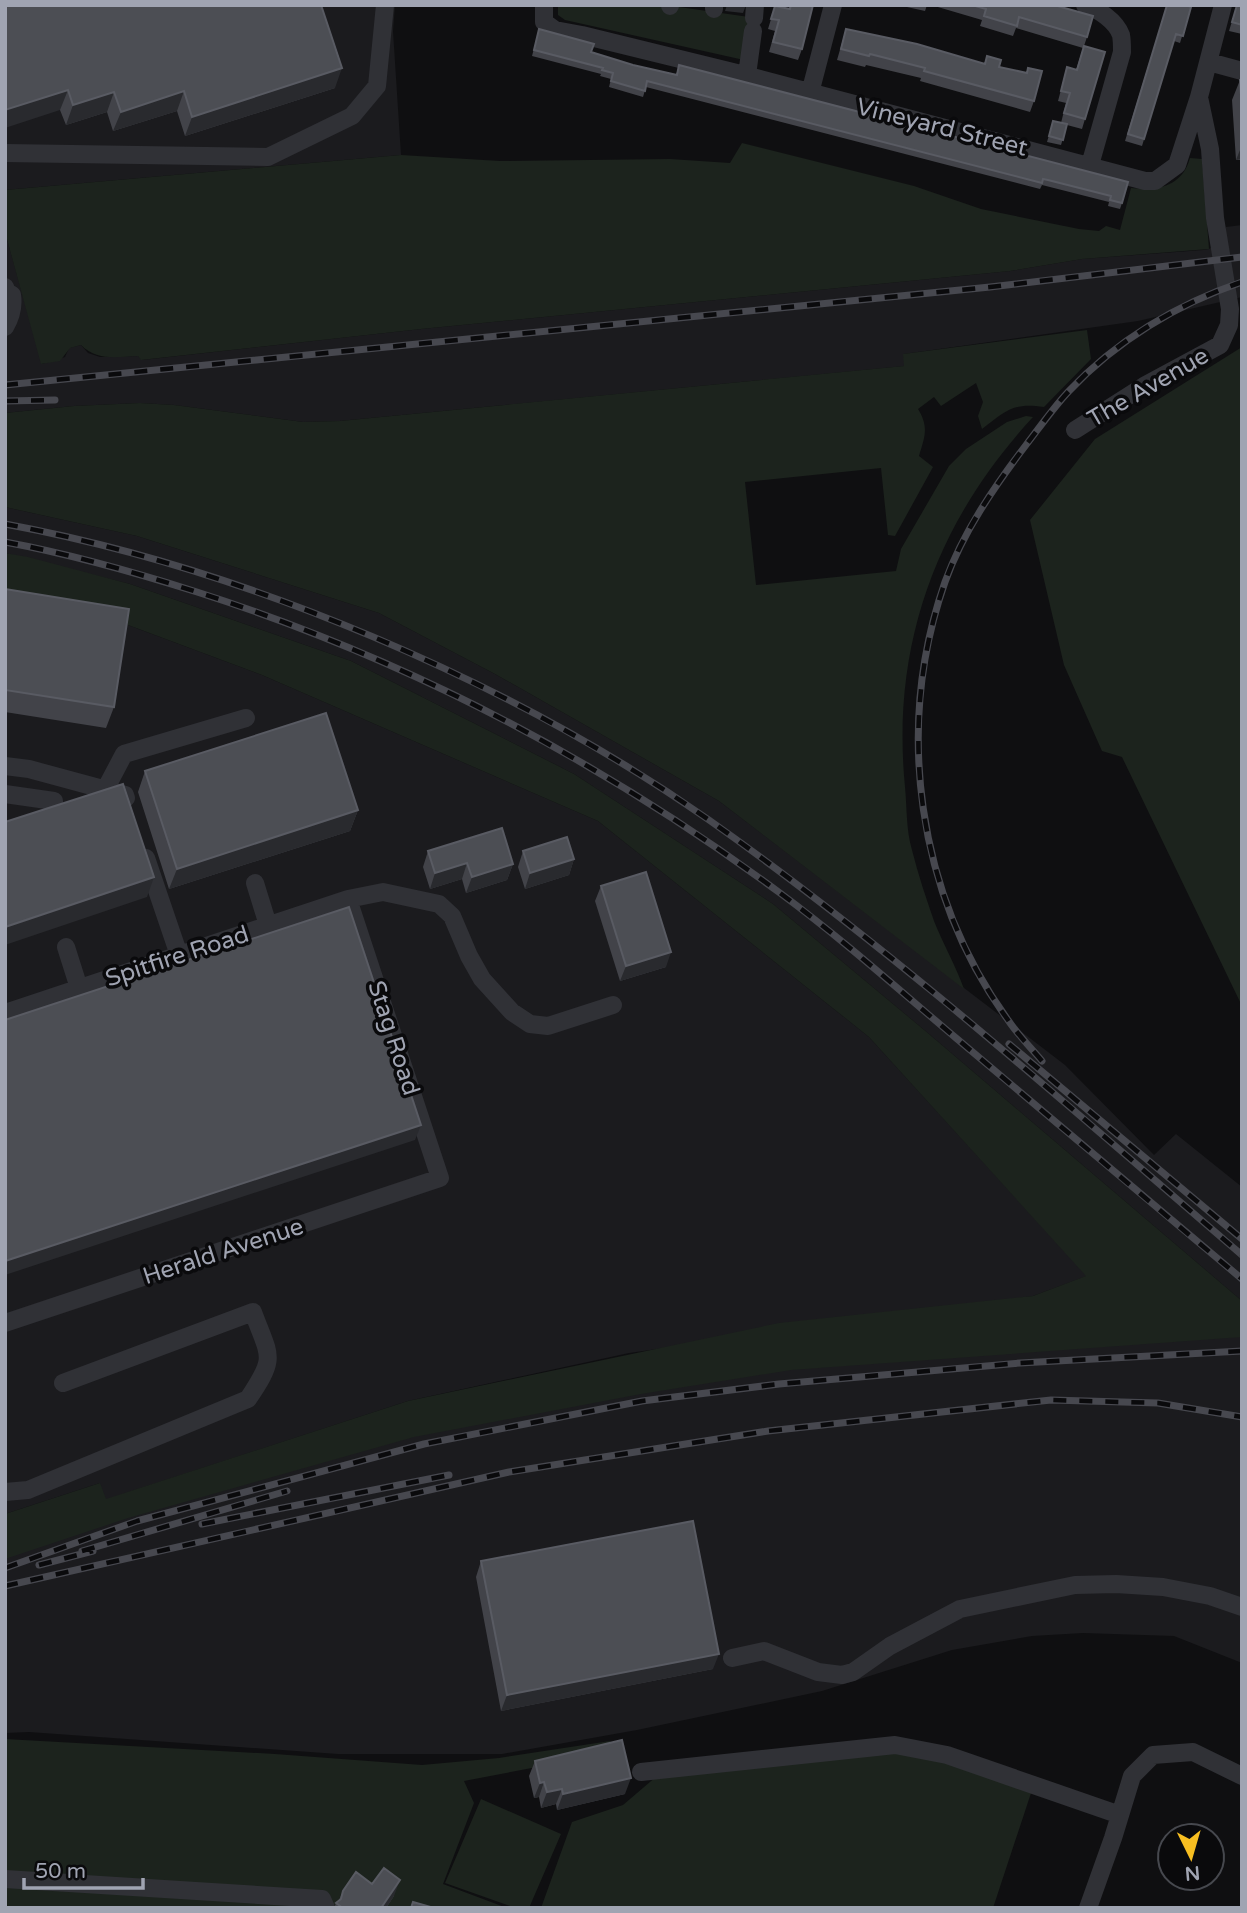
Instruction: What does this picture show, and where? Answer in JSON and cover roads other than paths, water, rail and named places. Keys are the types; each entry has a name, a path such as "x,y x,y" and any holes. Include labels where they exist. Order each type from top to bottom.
{"street":[{"path":"5,153 268,157 352,116 377,86 385,5"},
{"path":"810,93 833,5"},
{"path":"1085,5 1092,7 1113,23 1121,35 1122,52 1090,165"},
{"name":"Vineyard Street","path":"544,14 555,30 747,75 1145,181 1156,181 1177,165 1199,97 1223,5"},
{"path":"747,75 754,18"},
{"path":"1209,62 1242,71"},
{"name":"The Avenue","path":"1075,430 1144,386 1220,345 1229,325 1230,309 1215,218 1210,149 1199,97"},
{"path":"5,327 11,317 13,303 12,295 6,290"},
{"path":"105,790 124,754 246,718"},
{"path":"5,766 29,769 125,795 133,820"},
{"path":"5,794 54,801"},
{"path":"141,845 179,955"},
{"path":"255,883 268,925"},
{"name":"Spitfire Road","path":"5,1013 348,899 383,892 439,904 452,916 482,979 512,1012 530,1024 548,1026 613,1005"},
{"name":"Stag Road","path":"348,899 440,1178"},
{"path":"66,947 79,988"},
{"name":"Herald Avenue","path":"5,1323 440,1178"},
{"path":"5,1492 28,1490 248,1399 266,1372 269,1357 253,1312 63,1383"},
{"path":"732,1658 764,1651 818,1672 842,1675 853,1672 890,1646 960,1609 1075,1585 1163,1587 1210,1596 1242,1607"},
{"path":"641,1772 895,1745 947,1755 1120,1815"},
{"path":"1088,1908 1114,1838 1132,1776 1153,1755 1194,1752 1242,1776"},
{"path":"5,1879 322,1899 326,1908"}],"railway":[{"path":"5,385 990,287 1242,257"},
{"path":"1042,1061 1012,1026 977,971 953,919 935,865 923,808 919,752 921,694 929,638 952,563 980,510 1063,397 1127,340 1194,301 1242,282"},
{"path":"5,401 55,400"},
{"path":"5,524 96,544 188,569 280,600 372,636 549,721 631,769 709,820 778,870 914,976 1242,1255"},
{"path":"5,542 54,552 197,592 352,649 501,718 644,800 713,845 803,910 1242,1279"},
{"path":"1009,1044 1242,1239"},
{"path":"5,1568 137,1521 424,1444 642,1401 779,1384 1020,1363 1242,1351"},
{"path":"5,1586 509,1472 768,1431 1051,1400 1158,1403 1242,1417"},
{"path":"202,1524 449,1475"},
{"path":"82,1551 287,1491"},
{"path":"39,1565 93,1551"}]}
